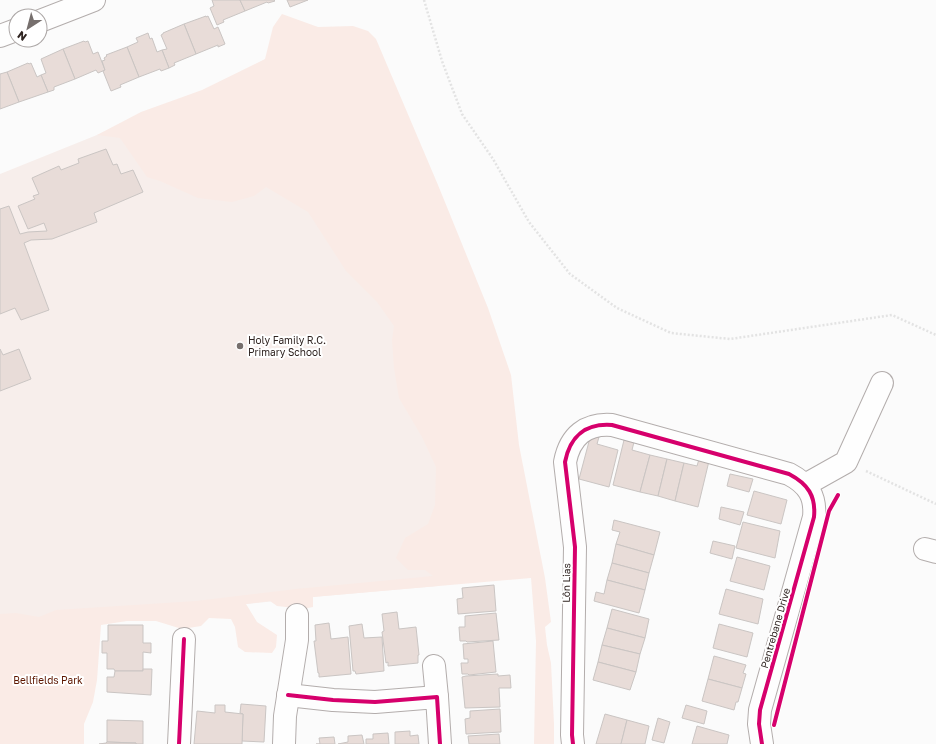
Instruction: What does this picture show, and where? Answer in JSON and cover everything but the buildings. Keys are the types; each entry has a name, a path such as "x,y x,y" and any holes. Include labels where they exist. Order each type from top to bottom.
{"street":[{"path":"48,17 72,4 94,0"},
{"path":"805,485 846,462 882,383"},
{"name":"Lôn Lias","path":"573,744 575,547 565,462 567,452 577,436 593,426 612,425 789,474 805,485"},
{"name":"Pentrebane Drive","path":"762,744 759,724 760,710 814,517 814,501 805,485"},
{"path":"284,744 285,716 297,640 296,615"},
{"path":"179,744 184,639"},
{"path":"434,666 440,744"},
{"path":"288,695 333,700 375,702 437,697"}],"path":[{"path":"424,0 442,61 462,114 493,160 529,222 570,274 617,308 671,333 730,339 892,315 936,335"},
{"path":"846,462 936,504"}],"shaded area":[{"name":"Holy Family R.C. Primary School","path":"368,31 462,286 438,586 312,597 0,630 0,174 97,135"}],"green space":[{"name":"Bellfields Park","path":"282,14 318,27 353,26 368,31 376,39 488,308 511,375 519,445 545,578 551,622 545,627 551,663 554,744 534,744 536,641 531,578 313,597 313,607 303,609 277,606 270,601 246,604 257,622 277,635 276,647 272,653 245,652 238,647 235,627 231,619 209,618 201,626 182,629 156,621 127,621 101,625 97,680 93,702 84,724 84,744 0,744 0,614 16,613 39,617 56,610 196,601 296,589 433,576 425,570 408,570 396,558 405,538 428,524 435,505 436,467 422,437 399,398 394,368 392,340 394,326 377,302 346,271 308,212 266,187 254,196 232,202 198,198 160,181 147,177 120,138 97,135 141,112 202,90 265,59 273,27"}],"cycle path":[{"path":"573,744 575,547 565,462 567,453 575,438 587,429 594,426 603,425 612,425 789,474 806,486 812,497 814,503 814,517 760,710 759,724 762,744"},
{"path":"774,725 829,511 838,495"},
{"path":"179,744 184,639"},
{"path":"288,695 333,700 375,702 437,697 440,744"}],"place":[{"name":"Holy Family R.C. Primary School","path":"240,346"}]}
